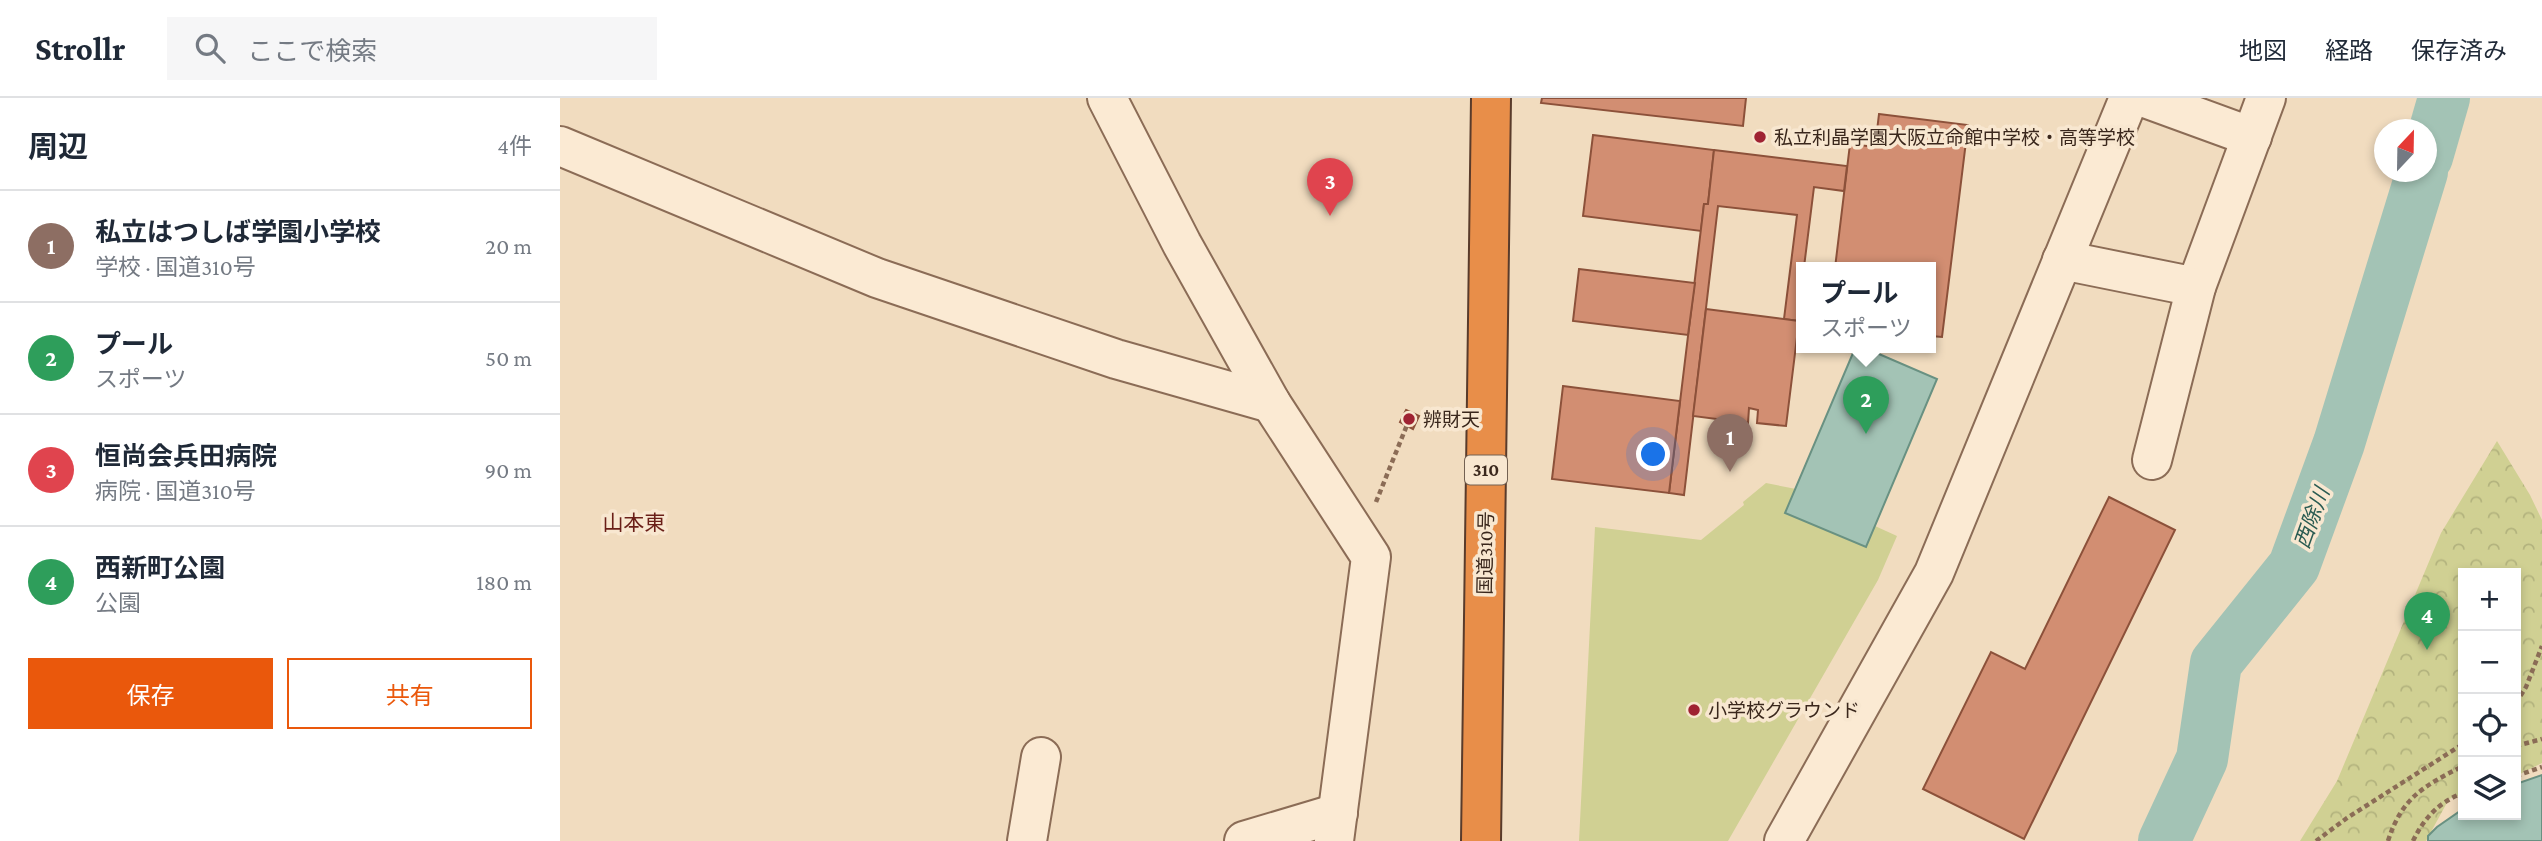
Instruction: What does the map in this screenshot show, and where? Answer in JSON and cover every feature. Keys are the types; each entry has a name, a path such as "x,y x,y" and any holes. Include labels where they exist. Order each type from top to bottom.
{"highway":[{"name":"国道310号","path":"1481,841 1491,98"}],"street":[{"path":"1107,98 1182,244 1271,403 1371,557 1336,827 1244,841"},
{"path":"1784,841 1934,573 2129,98"},
{"path":"2145,98 2252,137"},
{"path":"2152,460 2196,287 2266,98"},
{"path":"560,146 877,278 1116,359 1271,403"},
{"path":"2062,260 2196,287"},
{"path":"1027,841 1041,757"}],"path":[{"path":"1378,502 1407,425"},
{"path":"2521,695 2542,646"},
{"path":"2521,745 2542,739"},
{"path":"2316,841 2347,818 2458,747"},
{"path":"2521,774 2542,767"},
{"path":"2388,841 2395,819 2410,799 2434,781 2458,769"},
{"path":"2413,841 2430,813 2458,795"}],"green space":[{"path":"2497,441 2542,520 2542,763 2521,774 2521,568 2458,568 2458,796 2449,799 2426,841 2300,841 2337,781 2441,533"},
{"name":"小学校グラウンド","path":"1766,483 1796,489 1786,513 1866,547 1875,526 1897,536 1878,580 1728,841 1579,841 1595,527 1701,540"}],"shaded area":[{"path":"1853,353 1862,356 1863,353 1877,353 1937,379 1866,547 1785,513"},
{"path":"2542,775 2542,841 2428,841 2428,836 2437,827 2458,812 2458,820 2521,820 2521,782"}],"building":[{"path":"1542,98 1746,98 1743,126 1541,103"},
{"path":"1879,114 1968,125 1942,337 1936,336 1936,262 1836,262 1850,144 1875,147"},
{"path":"1593,135 1714,150 1708,204 1704,204 1701,231 1583,216"},
{"path":"1714,150 1847,166 1844,191 1814,187 1805,262 1796,262 1796,321 1784,319 1797,215 1718,206 1684,495 1669,493 1704,204 1708,204"},
{"path":"1579,269 1695,283 1688,335 1573,321"},
{"path":"1706,309 1796,321 1796,345 1786,426 1757,423 1758,410 1749,408 1748,423 1693,416"},
{"path":"1563,386 1680,401 1669,493 1552,479"},
{"name":"辨財天","path":"1406,410 1419,416 1413,429 1400,422"},
{"path":"2109,497 2175,530 2024,839 1923,789 1991,652 2025,669"}],"waterway":[{"name":"西除川","path":"2437,122 2444,98"},
{"name":"西除川","path":"2164,841 2202,759 2216,663 2294,566 2339,443 2419,182"}],"place":[{"name":"私立利晶学園大阪立命館中学校・高等学校","path":"1760,137"},
{"name":"恒尚会兵田病院","path":"1330,216"},
{"name":"辨財天","path":"1409,419"},
{"name":"プール","path":"1866,434"},
{"name":"私立はつしば学園小学校","path":"1730,472"},
{"name":"西新町公園","path":"2427,650"},
{"name":"小学校グラウンド","path":"1694,710"}],"district":[{"name":"山本東","path":"634,523"}]}
